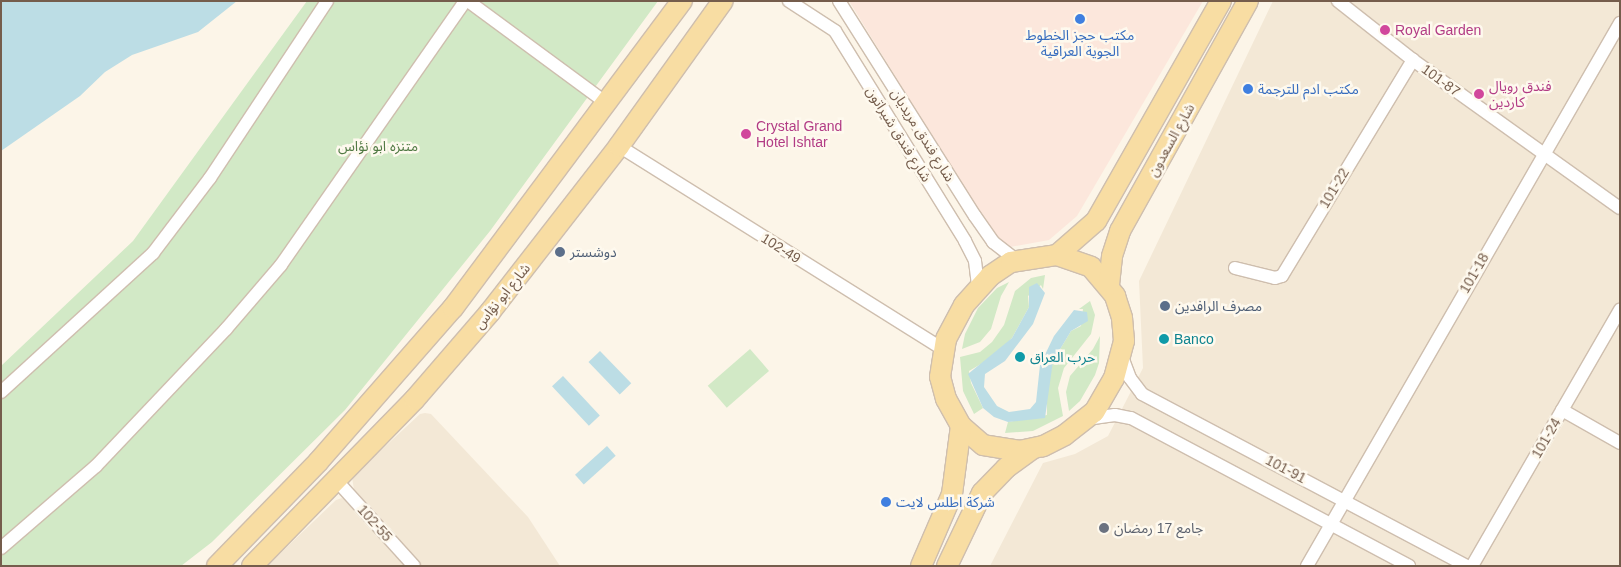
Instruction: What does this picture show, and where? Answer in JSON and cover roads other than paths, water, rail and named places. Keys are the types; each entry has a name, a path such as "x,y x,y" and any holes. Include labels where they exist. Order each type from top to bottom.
{"main road":[{"path":"217,566 318,462 452,308 682,1"},
{"name":"شارع ابو نؤاس","path":"252,566 453,356 619,146 723,1"},
{"name":"شارع السعدون","path":"1057,255 1096,221 1221,1"},
{"name":"شارع السعدون","path":"1109,285 1112,256 1120,231 1248,1"},
{"path":"947,566 982,493 1006,468 1032,449 1065,435 1084,420 1108,390 1122,357 1122,318 1109,285 1086,264 1057,255 1017,261 1000,268 978,287 957,316 943,349 940,377 946,399 962,426 983,445 1008,451 1032,449"},
{"path":"921,566 952,494 962,426"}],"street":[{"path":"1,392 153,253 210,178 327,1"},
{"path":"1,548 96,466 226,329 275,272 467,1 606,102"},
{"name":"شارع فندق شيراتون","path":"790,1 835,31 932,187 975,261 978,287"},
{"name":"شارع فندق مريديان","path":"839,1 993,242 1017,261"},
{"name":"101-87","path":"1338,1 1413,60 1620,208"},
{"path":"835,31 850,20"},
{"name":"101-18","path":"1307,566 1543,152 1620,23"},
{"name":"101-22","path":"1235,268 1275,278 1282,276 1413,60"},
{"name":"102-49","path":"619,146 943,349"},
{"path":"932,187 949,175"},
{"name":"101-24","path":"1472,566 1620,310"},
{"name":"101-91","path":"1122,357 1130,378 1142,394 1467,566"},
{"path":"1562,410 1620,442"},
{"name":"101-91","path":"1084,420 1109,416 1131,418 1409,566"},
{"name":"102-55","path":"336,480 414,566"}],"water":[{"path":"1,1 237,1 198,32 132,55 105,72 80,96 1,151"},
{"path":"1037,283 1045,293 1033,324 1005,361 985,374 984,387 997,406 1009,412 1030,409 1036,402 1040,365 1054,336 1074,310 1087,312 1088,321 1071,331 1053,361 1045,418 1008,422 994,417 983,408 968,374 1012,338 1029,307 1029,287"},
{"path":"600,351 631,383 620,394 588,362"},
{"path":"563,376 600,415 589,426 552,386"},
{"path":"607,446 616,456 584,484 575,475"}],"place":[{"name":"مكتب حجز الخطوط الجوية العراقية","path":"1080,19"},
{"name":"Royal Garden","path":"1385,30"},
{"name":"مكتب ادم للترجمة","path":"1248,89"},
{"name":"فندق رويال كاردين","path":"1479,94"},
{"name":"Crystal Grand Hotel Ishtar","path":"746,134"},
{"name":"دوشستر","path":"560,252"},
{"name":"مصرف الرافدين","path":"1165,306"},
{"name":"Banco","path":"1164,339"},
{"name":"حرب العراق","path":"1020,357"},
{"name":"شركة اطلس لايت","path":"886,502"},
{"name":"جامع 17 رمضان","path":"1104,528"}],"park label":[{"name":"متنزه ابو نؤاس","path":"378,146"}]}
